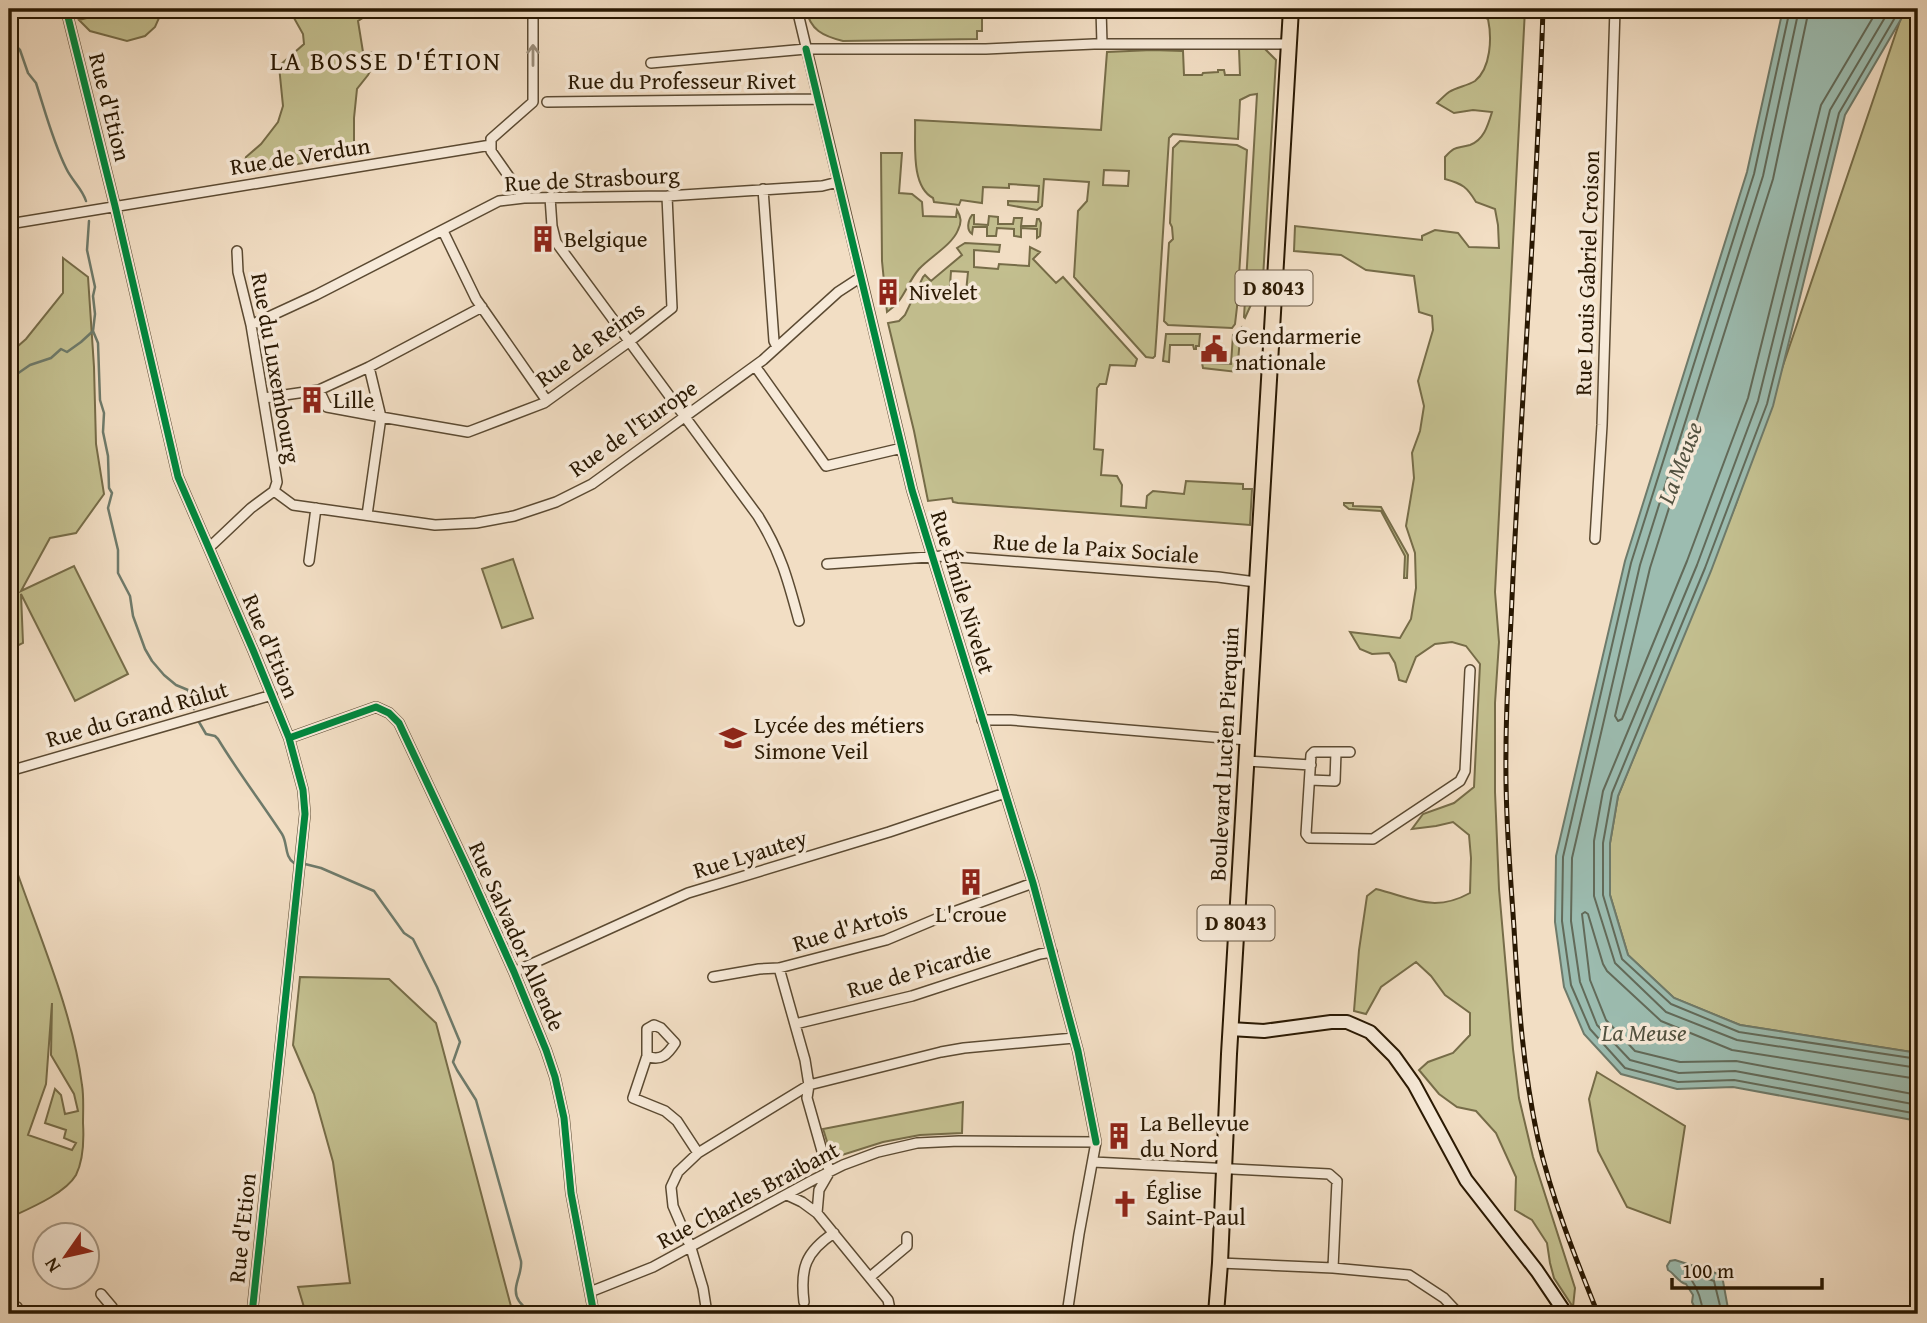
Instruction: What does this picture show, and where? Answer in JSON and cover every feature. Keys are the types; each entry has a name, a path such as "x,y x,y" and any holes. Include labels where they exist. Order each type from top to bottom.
{"main road":[{"name":"D 8043","path":"1289,44 1291,9"},
{"name":"Boulevard Lucien Pierquin","path":"1216,1314 1230,1029 1289,44"}],"street":[{"name":"Rue d'Etion","path":"66,9 178,477 272,695 289,738 303,790 305,814 252,1314"},
{"path":"524,198 491,151 491,139 533,102 533,9"},
{"name":"Rue Émile Nivelet","path":"797,9 902,448 932,556 1033,883 1074,1038 1096,1142 1067,1314"},
{"path":"1101,9 1102,44"},
{"name":"Rue Louis Gabriel Croison","path":"1595,539 1602,425 1615,9"},
{"path":"650,63 806,49 1289,44"},
{"name":"Rue du Professeur Rivet","path":"547,102 818,99"},
{"name":"Rue de Verdun","path":"9,223 491,145"},
{"name":"Rue de Strasbourg","path":"251,325 316,295 499,201 550,197 667,195 822,186 838,182"},
{"path":"763,189 774,341 777,347"},
{"name":"Rue de Reims","path":"319,390 327,407 468,432 547,401 672,309 667,195"},
{"path":"550,197 556,242 758,516 774,543 786,571 799,621"},
{"path":"443,231 482,307 547,401"},
{"name":"Rue du Luxembourg","path":"237,251 238,272 251,325 277,482 274,491"},
{"name":"Rue de l'Europe","path":"274,491 293,505 435,525 476,523 514,516 556,502 592,484 755,366 838,292 861,277"},
{"path":"264,398 319,390 482,307"},
{"path":"367,515 381,417 369,366"},
{"path":"755,366 827,466 902,448"},
{"path":"208,547 274,491"},
{"path":"309,561 316,508"},
{"name":"Rue de la Paix Sociale","path":"827,564 932,556 1256,582"},
{"path":"1350,752 1314,752 1311,755 1306,834 1310,838 1373,839 1460,781 1465,771 1471,670"},
{"name":"Rue du Grand Rûlut","path":"13,769 272,695"},
{"name":"Rue Salvador Allende","path":"289,738 376,707 389,713 399,723 514,972 555,1077 564,1118 571,1193 594,1314"},
{"path":"982,720 1011,720 1247,740"},
{"path":"1310,780 1335,781 1336,752"},
{"path":"1246,761 1311,765"},
{"name":"Rue Lyautey","path":"514,972 688,893 889,832 1005,793"},
{"name":"Rue d'Artois","path":"713,977 759,968 779,968 887,940 947,914 1033,883"},
{"name":"Rue de Picardie","path":"795,1024 912,996 1052,952"},
{"path":"779,968 809,1085 807,1098 830,1171 818,1190 817,1213"},
{"path":"1230,1029 1264,1031 1348,1022 1370,1032 1394,1056 1414,1084 1466,1180 1537,1271 1566,1314"},
{"path":"704,1314 706,1307 703,1288 691,1248 673,1206 671,1187 678,1172 698,1153 809,1085 941,1052 1074,1038"},
{"path":"647,1056 633,1098 665,1111 677,1121 698,1153"},
{"name":"Rue Charles Braibant","path":"590,1292 653,1267 830,1171 878,1152 917,1143 959,1141 1096,1142"},
{"path":"1093,1162 1329,1174 1337,1181 1333,1268"},
{"path":"787,1195 817,1213 888,1300 891,1314"},
{"path":"804,1302 802,1280 808,1259 817,1244 834,1233"},
{"path":"870,1277 907,1246 907,1237"},
{"path":"1220,1263 1333,1268 1409,1275 1444,1298 1459,1314"},
{"path":"101,1294 114,1314"}],"shaded area":[{"path":"121,9 163,9 155,27 145,36 127,41 90,31 79,20"},
{"path":"289,9 377,9 358,21 363,52 380,53 357,89 354,154 242,174 246,157 261,144 278,122 283,106 279,66 304,44 303,34"},
{"path":"806,9 982,9 982,31 977,31 977,39 843,41 818,31"},
{"path":"1525,9 1495,592 1499,642 1495,703 1495,792 1499,889 1519,1098 1533,1157 1575,1288 1573,1307 1554,1278 1547,1243 1532,1220 1515,1210 1516,1177 1496,1133 1476,1111 1457,1107 1439,1094 1419,1070 1428,1062 1453,1053 1470,1035 1470,1013 1445,995 1416,962 1381,987 1366,1014 1354,1011 1367,896 1376,889 1434,903 1457,899 1470,893 1469,835 1453,822 1412,829 1423,814 1454,803 1474,787 1480,664 1466,646 1452,642 1435,644 1416,657 1406,682 1399,680 1395,663 1389,653 1372,654 1360,649 1350,632 1400,638 1411,619 1416,588 1415,553 1406,526 1414,478 1412,453 1420,431 1424,406 1418,381 1433,330 1432,316 1419,312 1414,276 1366,270 1341,255 1294,251 1295,226 1422,240 1422,236 1435,230 1458,233 1469,247 1499,248 1495,209 1476,202 1464,187 1445,179 1445,157 1454,149 1479,140 1492,112 1473,110 1454,113 1437,103 1449,92 1475,81 1484,68 1489,52 1488,19 1476,13 1465,17 1455,10"},
{"path":"1904,9 1918,9 1918,1053 1740,1025 1674,998 1628,955 1610,895 1610,843 1618,796 1736,504"},
{"path":"1264,48 1276,60 1263,278 1245,318 1257,94 1240,100 1238,139 1173,134 1169,138 1153,358 1146,357 1074,277 1078,211 1087,201 1089,182 1044,179 1042,206 1037,210 1008,205 1008,201 1038,202 1039,186 1009,184 1009,188 983,187 982,203 961,200 959,205 934,202 921,184 917,174 915,120 1101,130 1107,52 1183,51 1184,75 1202,75 1224,70 1225,75 1240,75 1239,49","holes":["1104,170 1129,171 1128,186 1103,185"]},
{"path":"1180,141 1237,145 1247,150 1237,307 1232,328 1168,325 1164,321 1169,243 1173,239 1170,223 1173,148"},
{"path":"881,153 902,153 899,193 912,194 922,202 923,216 956,217 957,210 960,220 958,230 951,241 919,269 902,297 887,312 882,261"},
{"path":"972,215 974,224 988,225 989,216 998,217 998,224 1013,224 1014,218 1022,218 1021,226 1036,226 1039,219 1040,236 1037,238 1037,229 1021,228 1021,237 1014,236 1014,229 997,228 996,236 987,236 987,227 973,227 972,234 968,225"},
{"path":"965,243 1000,245 999,252 974,250 974,267 998,269 999,264 1029,266 1030,247 1040,252 1033,259 1056,283 1063,277 1137,359 1135,366 1110,365 1106,384 1100,384 1097,388 1094,449 1103,450 1101,475 1117,476 1122,485 1121,506 1146,508 1147,496 1153,491 1184,494 1186,481 1243,484 1243,489 1252,489 1250,525 958,503 953,502 952,498 928,501 888,323 899,321 905,315 925,275 931,281 962,255 957,248","holes":["951,271 968,272 965,302 949,301"]},
{"path":"63,258 88,277 96,444 104,494 76,533 50,538 21,591 74,566 128,674 75,701 21,594 23,643 9,650 9,354 26,339 63,293"},
{"path":"1241,328 1237,372 1203,368 1202,363 1231,364 1233,335"},
{"path":"1166,334 1200,334 1199,346 1194,349 1193,345 1170,345 1169,362 1163,361"},
{"path":"1344,503 1381,507 1408,555 1407,578 1404,578 1405,556 1381,511 1349,509"},
{"path":"513,559 533,618 502,628 482,569"},
{"path":"9,864 16,869 55,976 71,1031 83,1090 83,1149 81,1163 71,1182 46,1200 9,1218","holes":["52,1003 51,1055 74,1094 78,1111 65,1114 61,1095 55,1089 45,1123 66,1130 64,1138 76,1143 72,1150 28,1135 46,1084"]},
{"path":"300,977 389,979 436,1023 513,1314 306,1314 298,1287 350,1283 333,1162 314,1094 293,1045"},
{"path":"1597,1072 1685,1126 1670,1223 1627,1207 1598,1151 1589,1099"},
{"path":"963,1102 962,1133 920,1135 883,1142 839,1156 830,1149 823,1129"}],"water":[{"name":"La Meuse","path":"1783,9 1907,9 1845,115 1773,406 1711,571 1618,796 1610,843 1610,895 1628,955 1674,998 1740,1025 1918,1053 1918,1121 1733,1087 1677,1089 1621,1074 1584,1034 1564,987 1555,922 1556,856 1625,561 1747,172"},
{"path":"1675,1260 1719,1274 1723,1281 1729,1314 1698,1314 1692,1302 1693,1295 1686,1284 1668,1270 1670,1261"}],"waterway":[{"path":"9,39 20,50 28,73 36,83 61,158 86,201"},
{"path":"89,221 87,250 95,287 93,331 98,343 100,400 104,413 103,432 108,456 109,488 112,493 108,508 118,550 118,573 130,596 133,616 145,649 164,675 176,685 188,690 194,709"},
{"path":"9,377 30,365 51,358 61,349 67,352 93,331"},
{"path":"199,722 206,734 218,739 274,822 294,863"},
{"path":"305,864 321,868 374,891 404,933 413,939 460,1042 453,1062 476,1100 521,1261 516,1286 517,1296 530,1314"}],"railway":[{"path":"1543,9 1507,693 1507,817 1519,1008 1533,1113 1557,1206 1598,1314"}],"cycle path":[{"path":"66,9 178,477 289,738 303,790 305,814 252,1314"},
{"path":"806,49 912,490 1033,883 1078,1051 1096,1142"},
{"path":"289,738 376,707 389,713 399,723 514,972 555,1077 564,1118 571,1193 594,1314"}],"place":[{"name":"Belgique","path":"543,239"},
{"name":"Nivelet","path":"888,292"},
{"name":"Gendarmerie nationale","path":"1214,349"},
{"name":"Lille","path":"312,400"},
{"name":"Lycée des métiers Simone Veil","path":"733,738"},
{"name":"L'croue","path":"971,882"},
{"name":"La Bellevue du Nord","path":"1119,1136"},
{"name":"Église Saint-Paul","path":"1125,1204"}],"district":[{"name":"LA BOSSE D'ÉTION","path":"386,61"}]}
